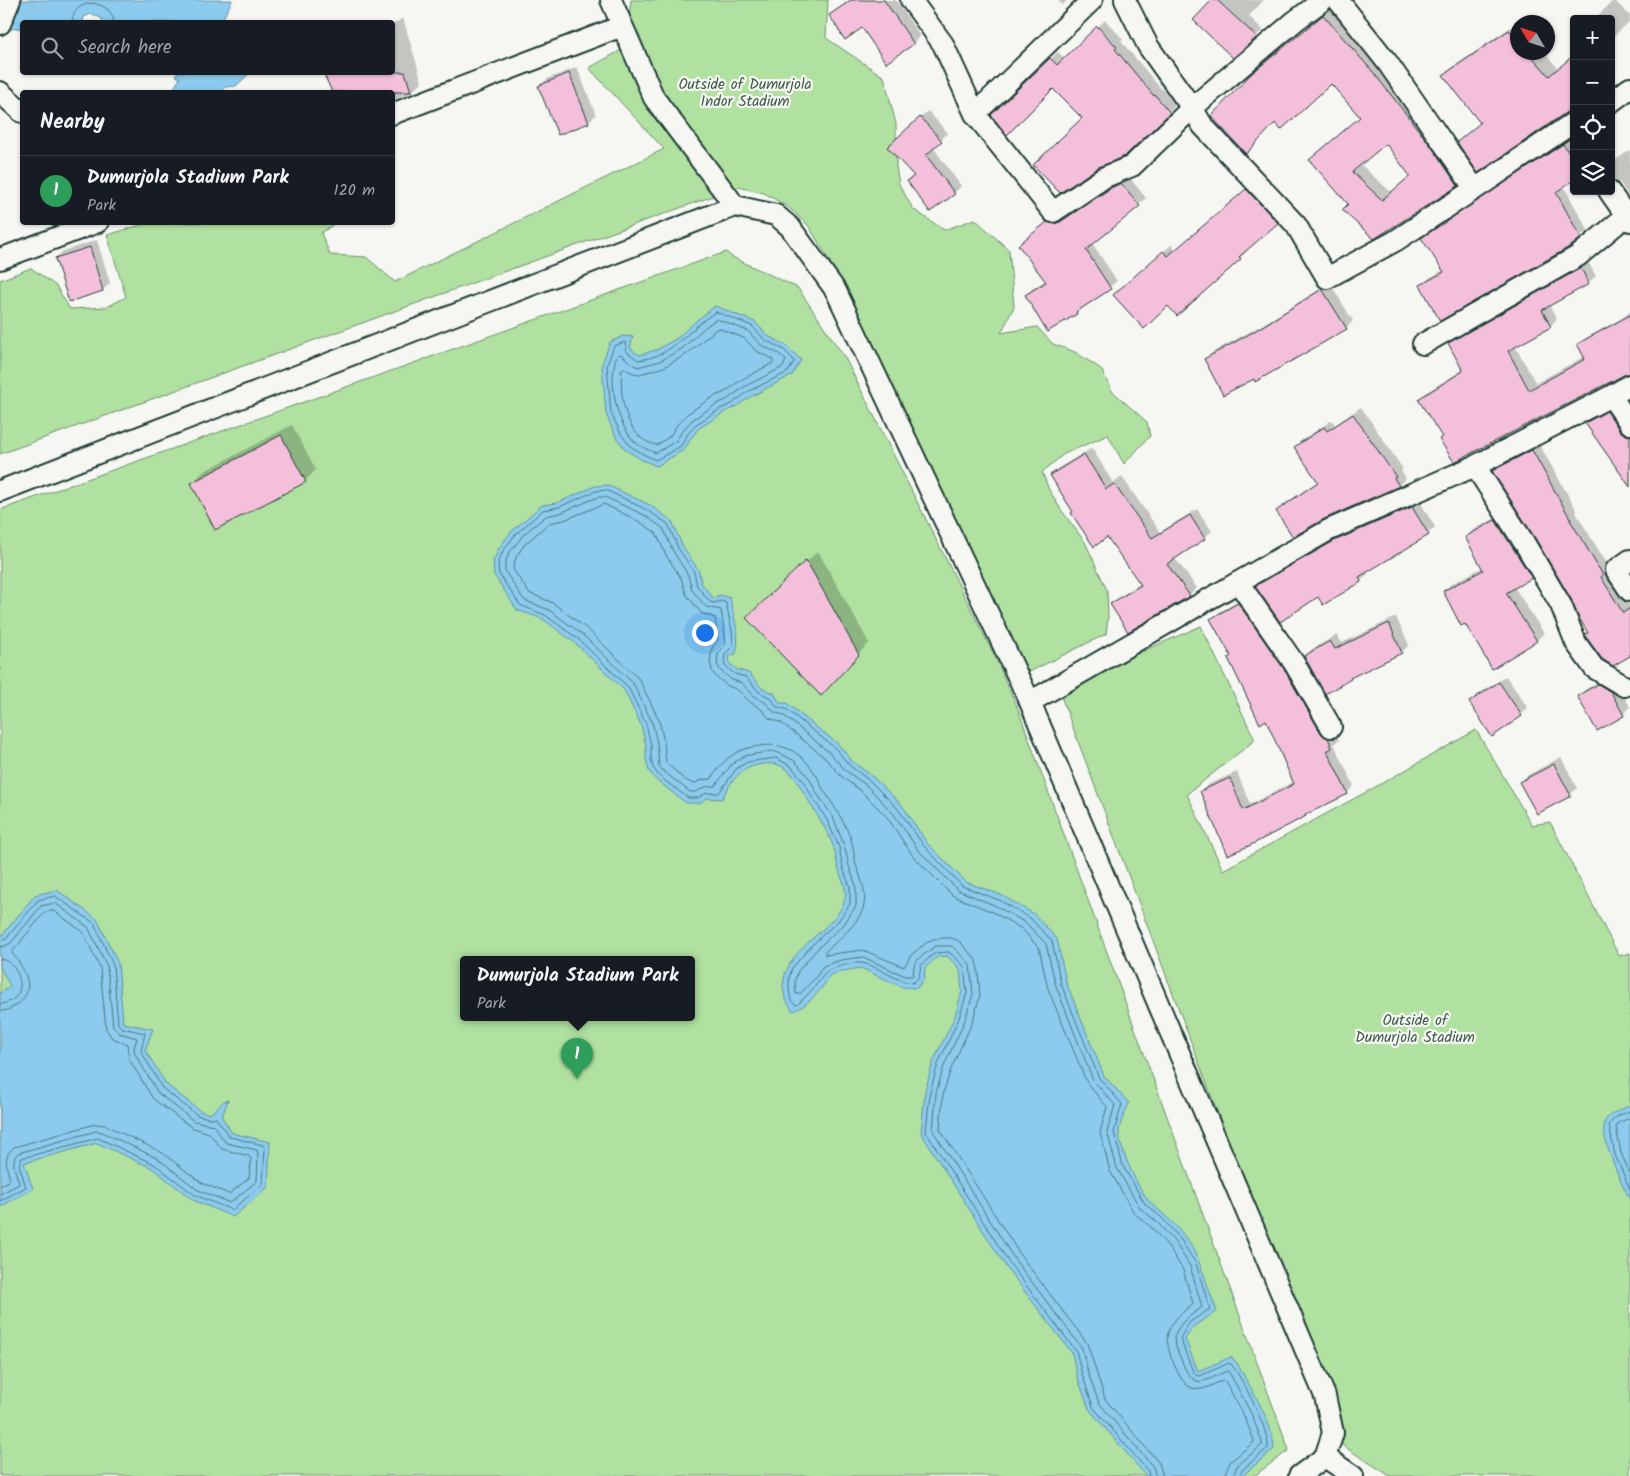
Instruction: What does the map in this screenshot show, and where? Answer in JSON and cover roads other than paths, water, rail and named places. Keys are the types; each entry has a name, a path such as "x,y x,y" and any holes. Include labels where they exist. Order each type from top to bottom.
{"street":[{"path":"0,24 10,0"},
{"path":"611,0 654,98 735,206"},
{"path":"911,0 943,44 976,114 1053,212 1105,177 1132,166 1192,108 1295,21 1323,0"},
{"path":"976,114 1092,0"},
{"path":"1125,0 1148,46 1203,126 1296,225 1327,278 1395,241 1570,127"},
{"path":"1338,0 1387,62 1475,189"},
{"path":"395,113 622,26"},
{"path":"1615,99 1630,88"},
{"path":"0,92 20,110"},
{"path":"1424,344 1578,256 1628,219 1612,195"},
{"path":"0,491 735,206 776,215 790,227 836,291 1030,702 1325,1396 1332,1433 1325,1457 1299,1476"},
{"path":"0,259 90,225"},
{"path":"1030,702 1174,621 1329,530 1475,466 1611,396 1630,384"},
{"path":"1611,396 1630,424"},
{"path":"1475,466 1561,605 1576,643 1594,668 1624,686"},
{"path":"1630,560 1616,570 1630,592"},
{"path":"1238,582 1294,662 1331,727"},
{"path":"1325,1457 1353,1476"}],"water":[{"path":"0,0 232,0 222,20 102,20 91,14 84,17 83,20 20,20 20,28 0,31"},
{"path":"248,75 236,86 225,87 223,90 174,90 180,78 176,76"},
{"path":"715,306 755,322 768,336 786,345 801,360 792,375 750,397 698,429 685,449 657,466 642,460 626,450 616,437 606,414 602,364 610,342 623,336 633,337 630,348 639,355 656,350 676,339"},
{"path":"607,485 650,505 672,521 682,545 699,571 701,583 713,598 720,595 730,598 738,641 735,655 730,655 729,663 738,670 749,673 762,688 774,693 780,703 787,703 838,744 853,762 873,777 902,805 927,843 966,882 1001,895 1034,914 1057,939 1066,982 1104,1076 1129,1103 1121,1121 1119,1132 1122,1148 1130,1169 1150,1202 1176,1225 1189,1243 1199,1262 1217,1311 1194,1326 1185,1339 1198,1371 1231,1357 1237,1363 1270,1427 1274,1449 1242,1476 1146,1476 1089,1409 1077,1376 1072,1353 1006,1267 921,1133 925,1091 933,1062 955,1016 962,991 960,969 947,956 937,957 925,968 924,979 917,988 902,987 861,968 843,971 830,975 824,985 804,1006 793,1011 783,991 786,972 804,946 838,913 844,901 845,888 831,841 822,822 795,778 779,765 763,764 743,771 733,780 722,799 707,798 700,803 686,803 655,779 649,771 641,725 624,690 575,643 543,619 517,610 494,575 493,559 498,549 511,532 542,505 557,503 595,486"},
{"path":"57,890 97,919 118,963 123,1023 153,1029 145,1050 166,1084 200,1111 210,1114 224,1101 228,1100 222,1117 232,1133 270,1142 268,1187 233,1217 193,1200 152,1168 97,1143 24,1163 33,1189 0,1207 0,994 10,986 0,967 0,938 35,895"},
{"path":"1630,1105 1630,1200 1607,1146 1604,1125 1608,1117"}],"place":[{"name":"Dumurjola Stadium Park","path":"577,1079"}],"park label":[{"name":"Outside of Dumurjola Indor Stadium","path":"745,94"},
{"name":"Outside of Dumurjola Stadium","path":"1415,1030"}]}
